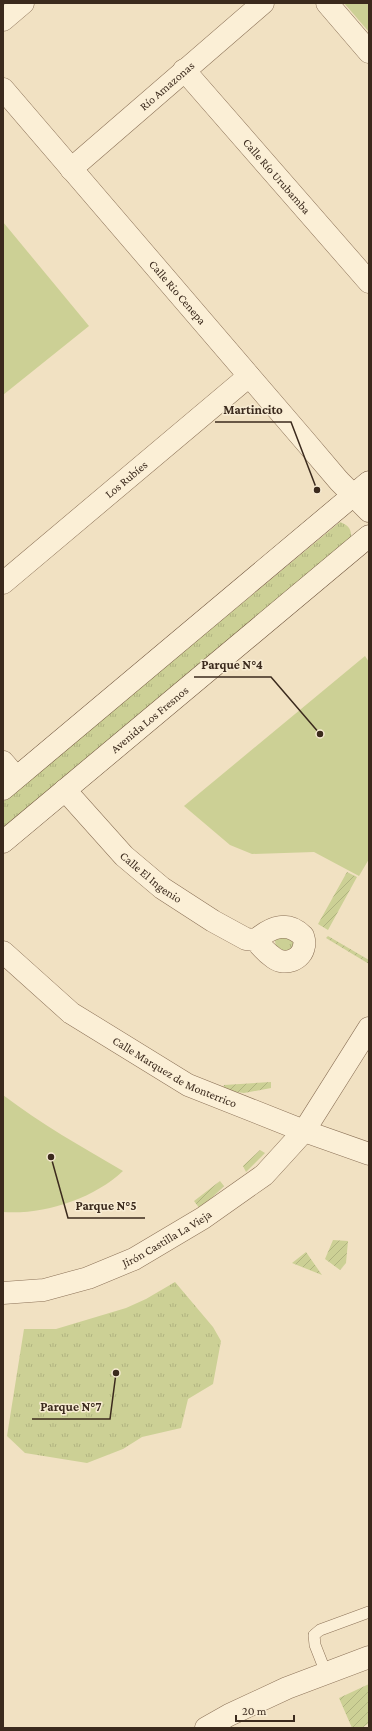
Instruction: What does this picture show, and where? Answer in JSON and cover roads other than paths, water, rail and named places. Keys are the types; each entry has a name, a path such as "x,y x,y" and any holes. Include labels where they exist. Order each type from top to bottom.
{"street":[{"path":"3,20 23,3"},
{"name":"Río Amazonas","path":"71,169 263,3"},
{"path":"327,3 369,52"},
{"name":"Calle Río Urubamba","path":"184,70 367,275"},
{"name":"Calle Rio Cenepa","path":"3,89 249,376 361,489 369,511"},
{"name":"Los Rubíes","path":"3,583 249,376"},
{"path":"7,776 361,489"},
{"name":"Avenida Los Fresnos","path":"3,842 369,536"},
{"name":"Calle El Ingenio","path":"64,790 124,856 162,888 213,921 246,939 256,940"},
{"name":"Calle Marquez de Monterrico","path":"3,952 71,1013 188,1085 304,1131 369,1154"},
{"name":"Jirón Castilla La Vieja","path":"3,1293 44,1290 80,1280 134,1259 204,1218 264,1175 304,1131 369,1028"},
{"path":"206,1728 229,1715 287,1688 369,1657"}],"lane":[{"path":"326,1673 315,1645 314,1635 320,1630 369,1612"}],"place":[{"name":"Martincito","path":"317,490"},
{"name":"Parque N°4","path":"320,734"},
{"name":"Parque N°5","path":"51,1157"},
{"name":"Parque N°7","path":"116,1373"}]}
